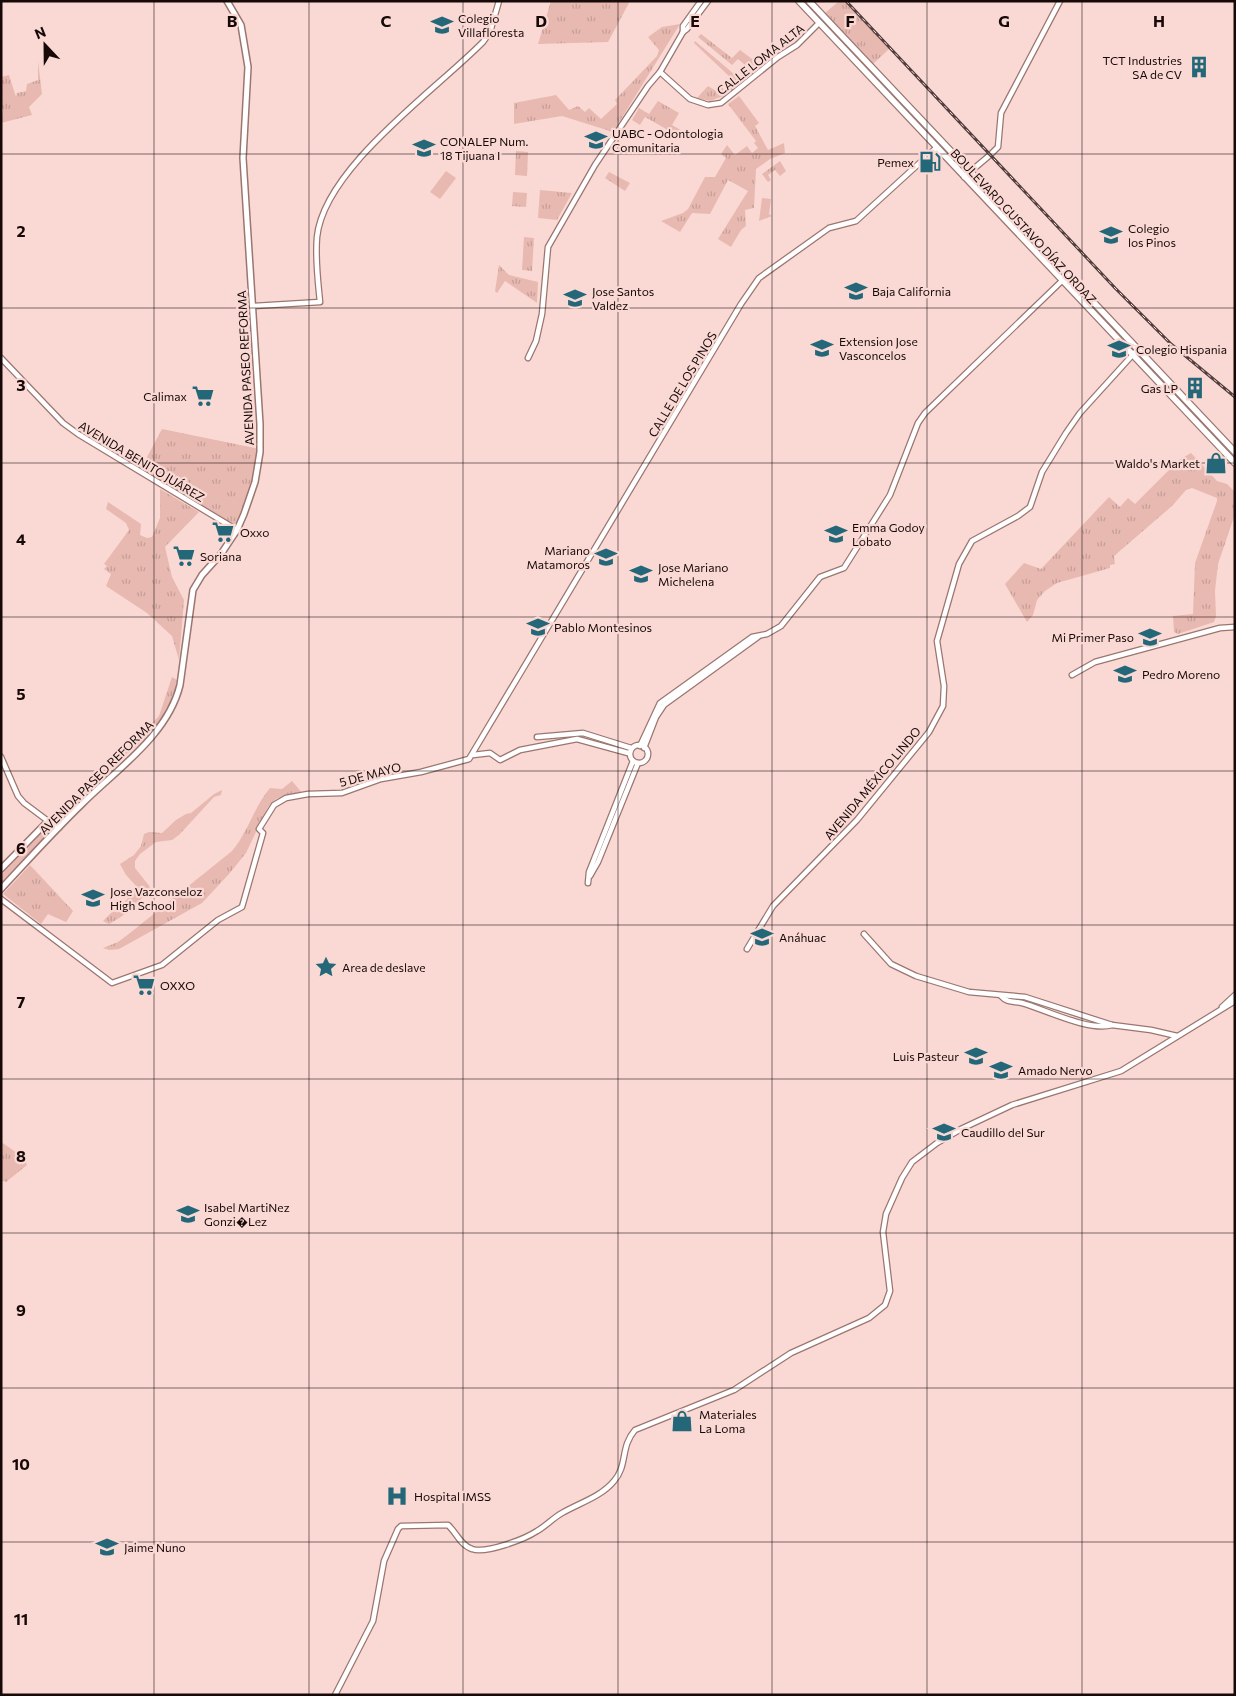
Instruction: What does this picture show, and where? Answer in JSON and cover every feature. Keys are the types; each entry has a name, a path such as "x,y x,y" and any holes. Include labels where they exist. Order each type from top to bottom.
{"main road":[{"name":"AVENIDA PASEO REFORMA","path":"1,889 164,722 176,700 180,685 192,590 237,530 255,482 260,452 244,158 248,66 241,25 228,1"},
{"name":"BOULEVARD GUSTAVO DÍAZ ORDAZ","path":"799,1 1235,463"},
{"name":"BOULEVARD GUSTAVO DÍAZ ORDAZ","path":"809,1 1235,452"},
{"path":"861,67 866,62"},
{"name":"AVENIDA PASEO REFORMA","path":"1,869 48,821"},
{"path":"48,821 59,828"}],"street":[{"path":"252,306 320,302 317,236 324,210 354,164 483,42 490,32 499,1"},
{"path":"683,32 683,26 701,1"},
{"path":"528,358 536,341 542,314 548,247 595,165 648,86 660,72 683,32 688,29 708,1"},
{"path":"964,177 998,147 1001,114 1060,1"},
{"name":"CALLE LOMA ALTA","path":"660,72 690,99 708,105 721,103 778,56 797,45 820,23"},
{"name":"CALLE DE LOS PINOS","path":"471,757 508,691 741,304 759,278 828,228 856,221 936,148"},
{"path":"642,747 660,703 758,637 781,626 820,577 844,568 890,495 918,423 925,413 1068,276"},
{"name":"AVENIDA MÉXICO LINDO","path":"747,948 772,906 857,820 929,732 943,706 944,686 937,641 959,564 972,541 1024,513 1030,507 1042,472 1066,433 1080,413 1137,350"},
{"name":"AVENIDA BENITO JUÁREZ","path":"1,358 63,423 78,434 237,530"},
{"path":"1072,675 1095,662 1220,628 1235,627"},
{"path":"537,737 578,732 631,748 642,747 649,753 648,758 644,762 635,762"},
{"name":"5 DE MAYO","path":"1,899 112,983 162,965 218,920 242,907 261,831 274,805 286,798 308,794 342,793 381,779 421,772 490,752 500,760 520,750 577,738 628,753"},
{"path":"631,748 628,753 635,762"},
{"path":"1,757 18,796 24,803 48,821"},
{"path":"588,883 598,862 635,762"},
{"path":"864,934 891,964 899,969 969,992 1001,996 1005,1001 1022,1003 1070,1020 1106,1027 1112,1025 1151,1030 1177,1036"},
{"path":"335,1695 373,1621 384,1561 392,1538 402,1526 448,1525 462,1543 471,1550 483,1550 522,1539 561,1513 604,1490 620,1472 627,1439 635,1430 734,1390 791,1353 869,1318 885,1305 890,1291 883,1232 886,1214 902,1178 912,1162 937,1143 986,1116 1030,1099 1121,1071 1222,1007 1235,995"},
{"path":"1222,1007 1227,1007 1235,1001"}],"green space":[{"path":"551,1 626,1 629,3 608,42 538,44"},
{"path":"839,1 845,1 890,48 873,64 825,13"},
{"path":"680,24 613,132 562,116 514,124 514,103 556,95 569,110 578,106 585,112 589,108 601,119 617,104 615,100 657,56 659,50 648,37 662,27"},
{"path":"701,34 732,58 740,50 760,65 729,93 728,82 731,78 694,43 695,41 740,79 750,69 738,59 732,65 698,37"},
{"path":"38,61 42,94 29,107 32,115 1,123 3,110 1,107 1,77 9,75 16,97 17,93 26,91 27,84 38,80"},
{"path":"708,86 716,91 721,86 723,88 723,96 710,101 697,98"},
{"path":"739,96 759,123 755,126 768,150 784,143 785,153 770,159 756,169 754,208 745,210 746,226 741,230 731,247 718,239 748,191 728,180 710,214 692,213 680,232 661,221 683,213 688,209 705,177 715,177 726,158 721,154 727,145 735,155 747,146 752,153 758,148 754,143 756,141 728,104"},
{"path":"537,101 539,110 518,113 517,105"},
{"path":"658,101 679,113 672,125 686,133 682,138 645,117 640,125 632,120 639,108 649,114"},
{"path":"516,151 528,152 527,176 515,175"},
{"path":"780,161 786,171 780,176 775,170 768,175 771,180 768,182 762,174"},
{"path":"446,171 456,178 440,199 430,192"},
{"path":"609,172 630,183 625,191 605,178"},
{"path":"540,190 572,193 557,220 538,218"},
{"path":"513,192 527,193 526,207 512,206"},
{"path":"762,198 771,199 769,214 772,216 759,221"},
{"path":"524,237 534,238 532,271 522,270"},
{"path":"499,265 509,275 538,282 537,303 505,281 497,293 495,291"},
{"path":"162,429 260,449 255,482 237,530 139,472"},
{"path":"1191,453 1217,481 1227,484 1235,492 1235,514 1218,564 1215,591 1216,616 1214,622 1178,634 1174,632 1173,616 1193,614 1195,563 1217,501 1217,498 1192,488 1186,490 1172,506 1114,556 1115,564 1110,565 1110,568 1057,583 1045,591 1037,600 1033,615 1027,622 1005,584 1024,563 1041,569 1109,497 1120,507 1128,498 1135,504 1179,460"},
{"path":"160,489 199,512 165,547 172,577 184,600 179,660 172,636 147,613 106,586 111,574 104,569 107,566 104,564 129,530 126,523 106,509 108,502 141,524 140,535 147,538 152,537 160,518"},
{"path":"172,677 177,680 174,691 158,723 142,741 123,756 123,753 159,716"},
{"path":"292,781 303,794 286,795 276,799 268,807 246,853 202,903 119,949 109,950 103,948 118,942 130,933 232,851 238,844 264,795 270,788 282,789"},
{"path":"91,784 94,787 58,823 54,820"},
{"path":"222,790 221,795 214,797 179,835 172,840 156,842 140,854 135,861 135,868 150,887 137,903 121,917 109,924 103,921 113,911 115,912 128,898 127,896 130,892 134,894 138,888 126,875 120,864 134,855 141,846 144,834 149,832 162,833 176,820 191,813 214,794"},
{"path":"47,827 52,830 1,883 1,875"},
{"path":"30,865 73,911 66,922 48,914 41,924 3,894"},
{"path":"56,898 72,910 66,921 50,914"},
{"path":"1,1142 23,1157 27,1165 6,1182 1,1180"},
{"path":"16,1158 23,1167 8,1179 1,1170"}],"railway":[{"path":"846,1 1115,288 1171,344 1235,397"}],"place":[{"name":"Colegio Villafloresta","path":"442,25"},
{"name":"TCT Industries SA de CV","path":"1199,67"},
{"name":"UABC - Odontologia Comunitaria","path":"596,140"},
{"name":"CONALEP Num. 18 Tijuana I","path":"424,148"},
{"name":"Pemex","path":"930,162"},
{"name":"Colegio los Pinos","path":"1111,235"},
{"name":"Baja California","path":"856,291"},
{"name":"Jose Santos Valdez","path":"575,298"},
{"name":"Extension Jose Vasconcelos","path":"822,348"},
{"name":"Colegio Hispania","path":"1119,349"},
{"name":"Gas LP","path":"1195,388"},
{"name":"Calimax","path":"203,396"},
{"name":"Waldo's Market","path":"1216,463"},
{"name":"Oxxo","path":"223,532"},
{"name":"Emma Godoy Lobato","path":"836,534"},
{"name":"Soriana","path":"184,556"},
{"name":"Mariano Matamoros","path":"606,557"},
{"name":"Jose Mariano Michelena","path":"641,574"},
{"name":"Pablo Montesinos","path":"538,627"},
{"name":"Mi Primer Paso","path":"1150,637"},
{"name":"Pedro Moreno","path":"1125,674"},
{"name":"Jose Vazconseloz High School","path":"93,898"},
{"name":"Anáhuac","path":"762,937"},
{"name":"Area de deslave","path":"326,967"},
{"name":"OXXO","path":"144,985"},
{"name":"Luis Pasteur","path":"976,1056"},
{"name":"Amado Nervo","path":"1001,1070"},
{"name":"Caudillo del Sur","path":"944,1132"},
{"name":"Isabel MartiNez Gonzi�Lez","path":"188,1214"},
{"name":"Materiales La Loma","path":"682,1421"},
{"name":"Hospital IMSS","path":"397,1496"},
{"name":"Jaime Nuno","path":"107,1547"}]}
